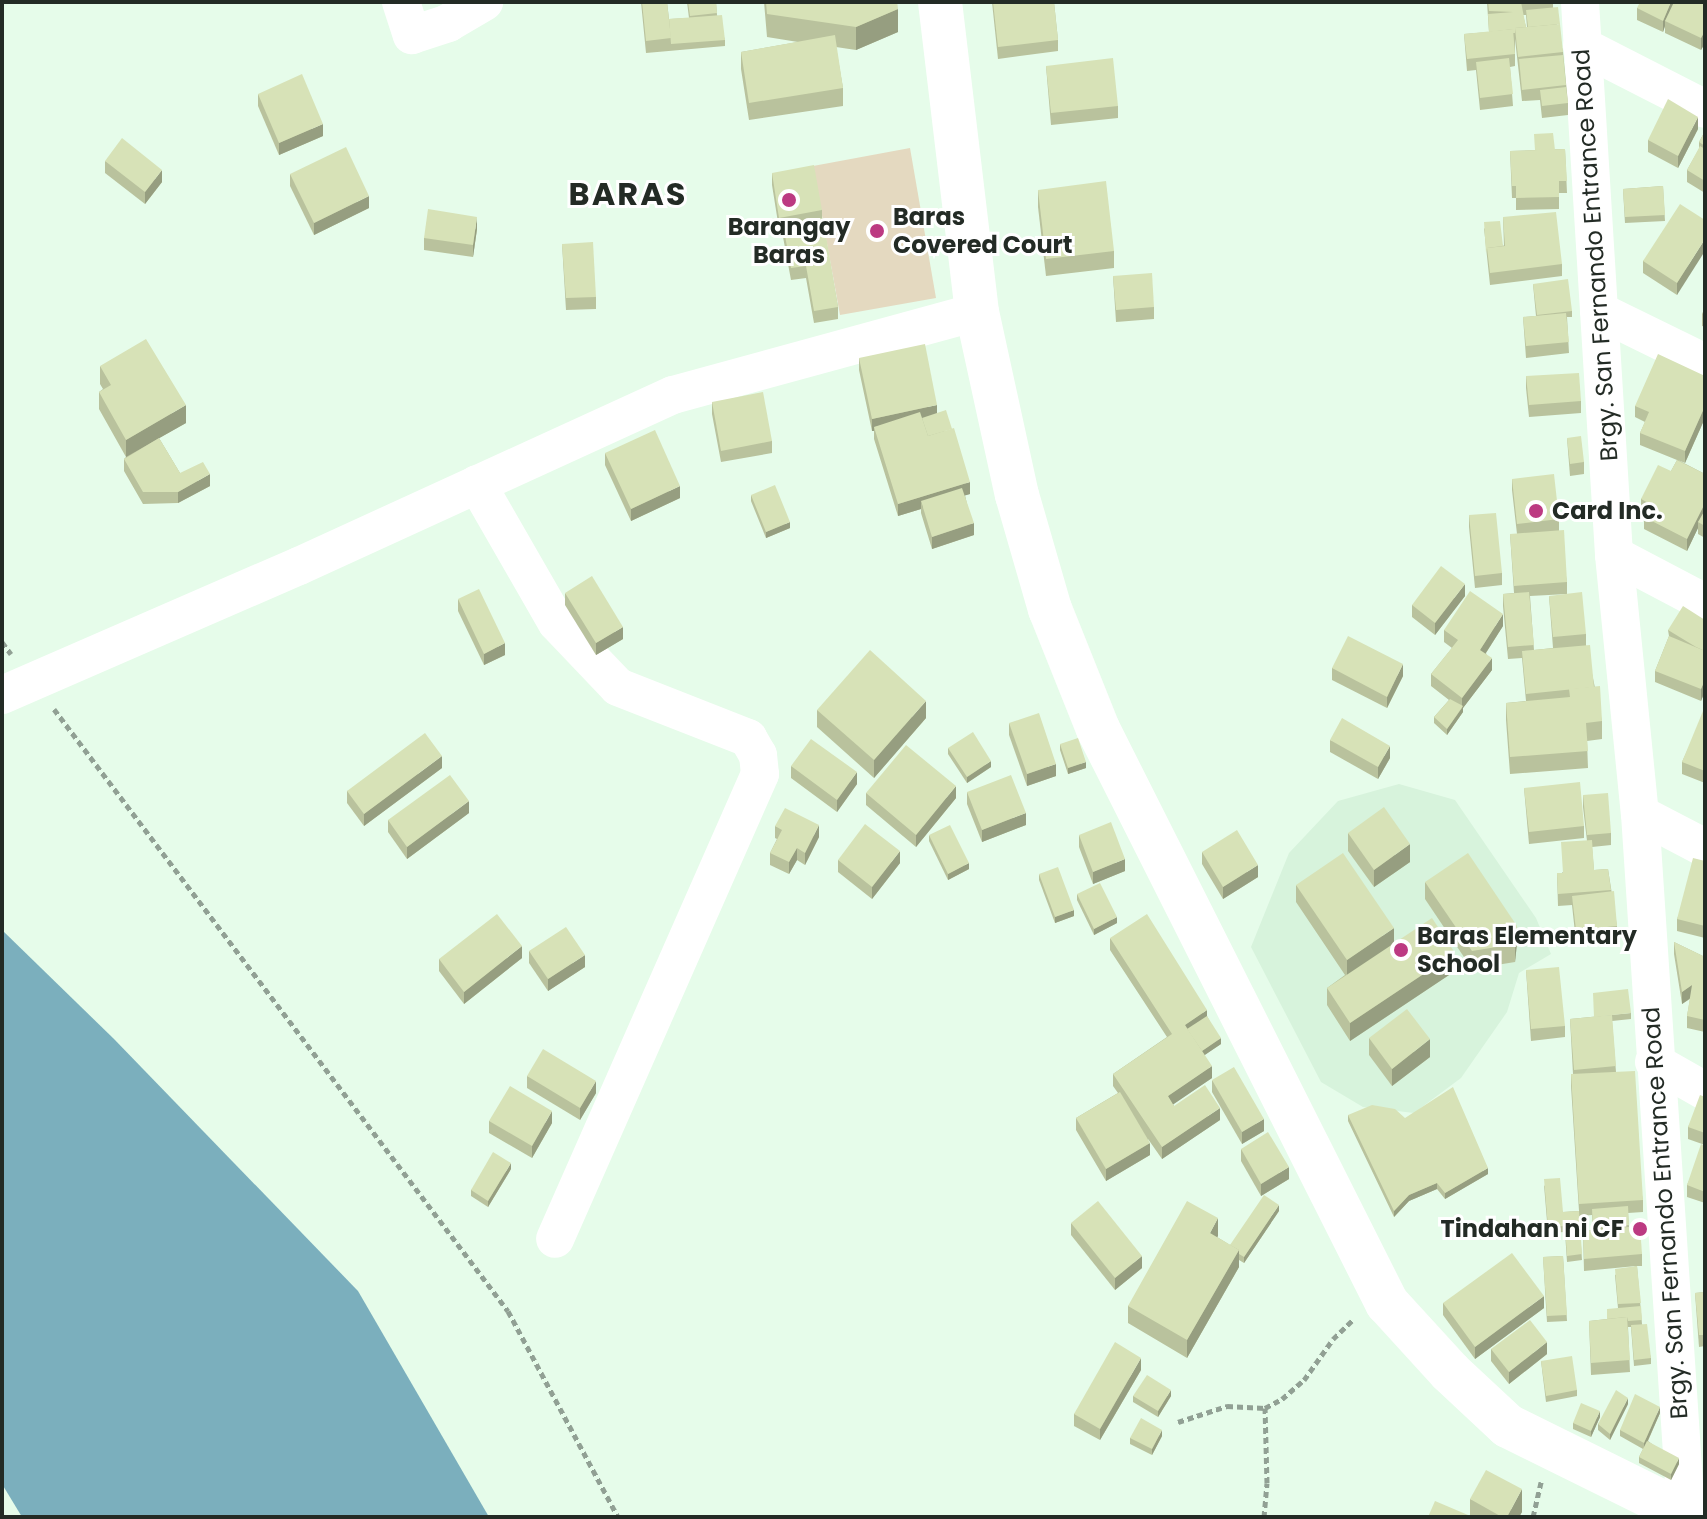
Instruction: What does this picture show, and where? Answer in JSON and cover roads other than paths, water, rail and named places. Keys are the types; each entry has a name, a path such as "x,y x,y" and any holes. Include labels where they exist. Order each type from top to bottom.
{"main road":[{"path":"940,2 977,312 1017,495 1050,609 1098,729 1387,1303 1450,1372 1508,1426 1689,1516"}],"street":[{"path":"401,2 412,35 448,23 484,2"},
{"name":"Brgy. San Fernando Entrance Road","path":"1580,2 1614,555 1640,814 1654,1062 1689,1516"},
{"path":"1582,46 1705,109"},
{"path":"1599,311 1705,363"},
{"path":"17,688 673,395 977,312"},
{"path":"477,484 557,623 618,687 748,738 758,755 760,774 555,1239"},
{"path":"1614,555 1705,603"},
{"path":"1640,814 1705,848"},
{"path":"1654,1062 1705,1091"}],"water":[{"path":"2,930 114,1039 358,1291 489,1517 22,1517 2,1484"}],"place":[{"name":"Barangay Baras","path":"789,200"},
{"name":"Baras Covered Court","path":"877,231"},
{"name":"Card Inc.","path":"1536,511"},
{"name":"Baras Elementary School","path":"1401,950"},
{"name":"Tindahan ni CF","path":"1640,1229"}],"district":[{"name":"BARAS","path":"628,194"}]}
